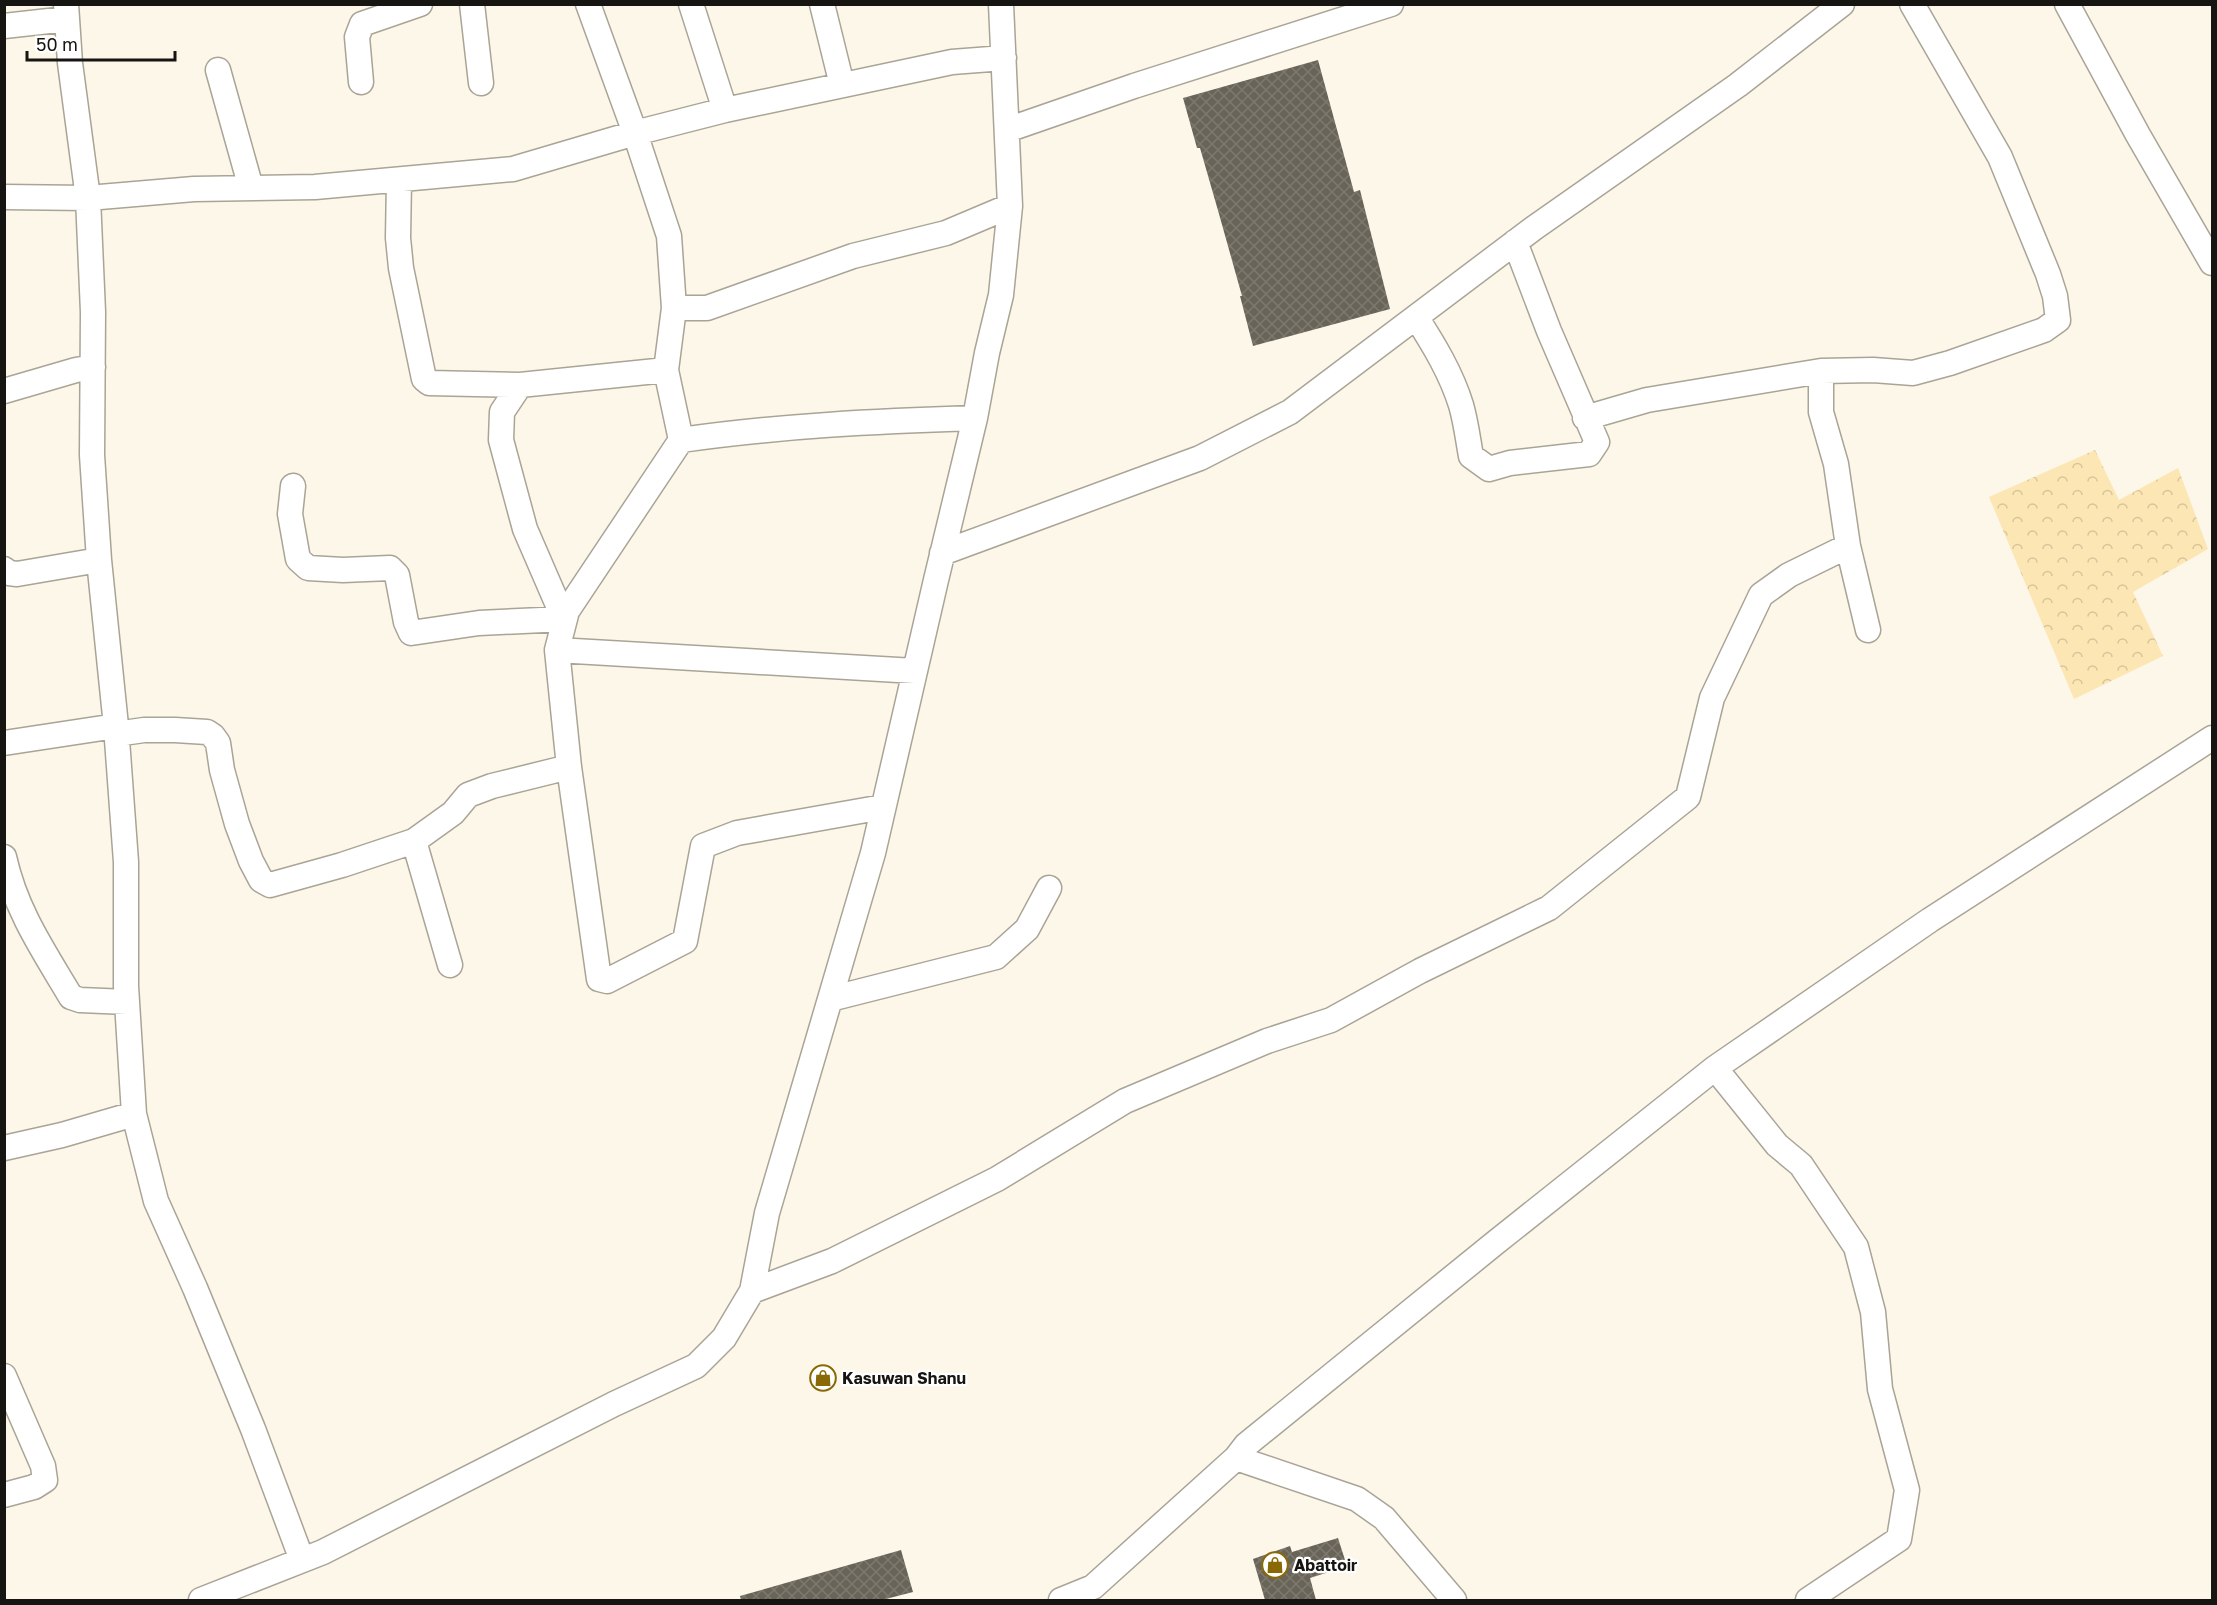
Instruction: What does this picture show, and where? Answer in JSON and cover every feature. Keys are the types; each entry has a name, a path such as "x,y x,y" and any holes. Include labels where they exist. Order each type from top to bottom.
{"street":[{"path":"361,82 357,37 362,24 420,4"},
{"path":"472,4 482,83"},
{"path":"588,4 635,133 669,236 674,308 666,370 681,440 567,611 557,650 569,767 595,964 599,979 607,981 685,941 703,846 737,834 883,807"},
{"path":"691,4 725,110"},
{"path":"822,4 842,85"},
{"path":"201,1600 323,1552 614,1404 696,1366 724,1338 752,1291 767,1213 873,853 975,418 1001,295 1010,206 1001,4"},
{"path":"1007,130 1134,86 1391,4"},
{"path":"942,553 1200,458 1290,412 1515,242 1738,85 1842,4"},
{"path":"1585,418 1647,400 1821,371 1873,370 1913,373 1950,363 2044,330 2058,320 2055,296 2048,274 2000,157 1912,4"},
{"path":"2067,4 2138,135 2212,263"},
{"path":"4,26 66,12 70,63 88,198 93,368 92,455 126,862 127,1002 134,1114 156,1201 195,1288 253,1429 302,1560"},
{"path":"4,197 88,198 194,189 315,187 513,169 635,133 725,110 952,62 1004,58"},
{"path":"218,70 251,188"},
{"path":"399,180 398,238 401,268 424,379 429,383 437,385 520,385 666,370"},
{"path":"674,308 706,308 853,256 946,233 1010,206"},
{"path":"1416,317 1436,349 1455,387 1462,407 1471,456 1489,469 1510,463 1589,454 1597,442 1549,331 1515,242"},
{"path":"4,391 76,370 93,368"},
{"path":"1821,371 1821,412 1836,464 1848,546 1868,630"},
{"path":"520,385 502,412 501,440 525,529 564,619"},
{"path":"681,440 740,432 868,421 975,418"},
{"path":"293,486 290,514 297,560 308,568 343,570 390,568 398,575 407,628 411,633 479,623 564,619"},
{"path":"752,1291 832,1261 997,1179 1125,1101 1267,1041 1331,1020 1420,971 1549,908 1688,797 1712,698 1761,595 1789,575 1848,546"},
{"path":"4,569 9,573 17,574 99,560"},
{"path":"557,650 915,671"},
{"path":"4,743 116,730 207,732 218,743 222,770 237,824 251,861 261,880 270,885 342,866 414,841 453,813 468,795 492,786 569,767"},
{"path":"1061,1600 1093,1587 1236,1458 1246,1445 1494,1243 1715,1068 1929,920 2212,738"},
{"path":"414,841 450,965"},
{"path":"4,857 9,876 15,926 71,997 80,1000 127,1002"},
{"path":"830,999 996,957 1027,929 1049,888"},
{"path":"1715,1068 1777,1145 1801,1165 1856,1247 1873,1312 1880,1389 1907,1490 1899,1539 1808,1600"},
{"path":"4,1148 62,1135 134,1114"},
{"path":"4,1376 43,1467 45,1480 4,1496"},
{"path":"1236,1458 1357,1499 1384,1518 1454,1600"}],"green space":[{"path":"2095,450 2119,500 2178,468 2208,549 2133,592 2163,656 2074,699 1989,497"}],"building":[{"path":"1318,60 1354,192 1360,190 1390,309 1253,346 1240,296 1242,296 1219,214 1183,98"},
{"path":"1338,1538 1345,1560 1329,1565 1332,1571 1310,1578 1316,1600 1265,1600 1253,1559 1290,1546 1292,1552"},
{"path":"901,1550 913,1592 882,1600 741,1600 740,1596"}],"place":[{"name":"Kasuwan Shanu","path":"823,1378"},
{"name":"Abattoir","path":"1275,1565"}]}
